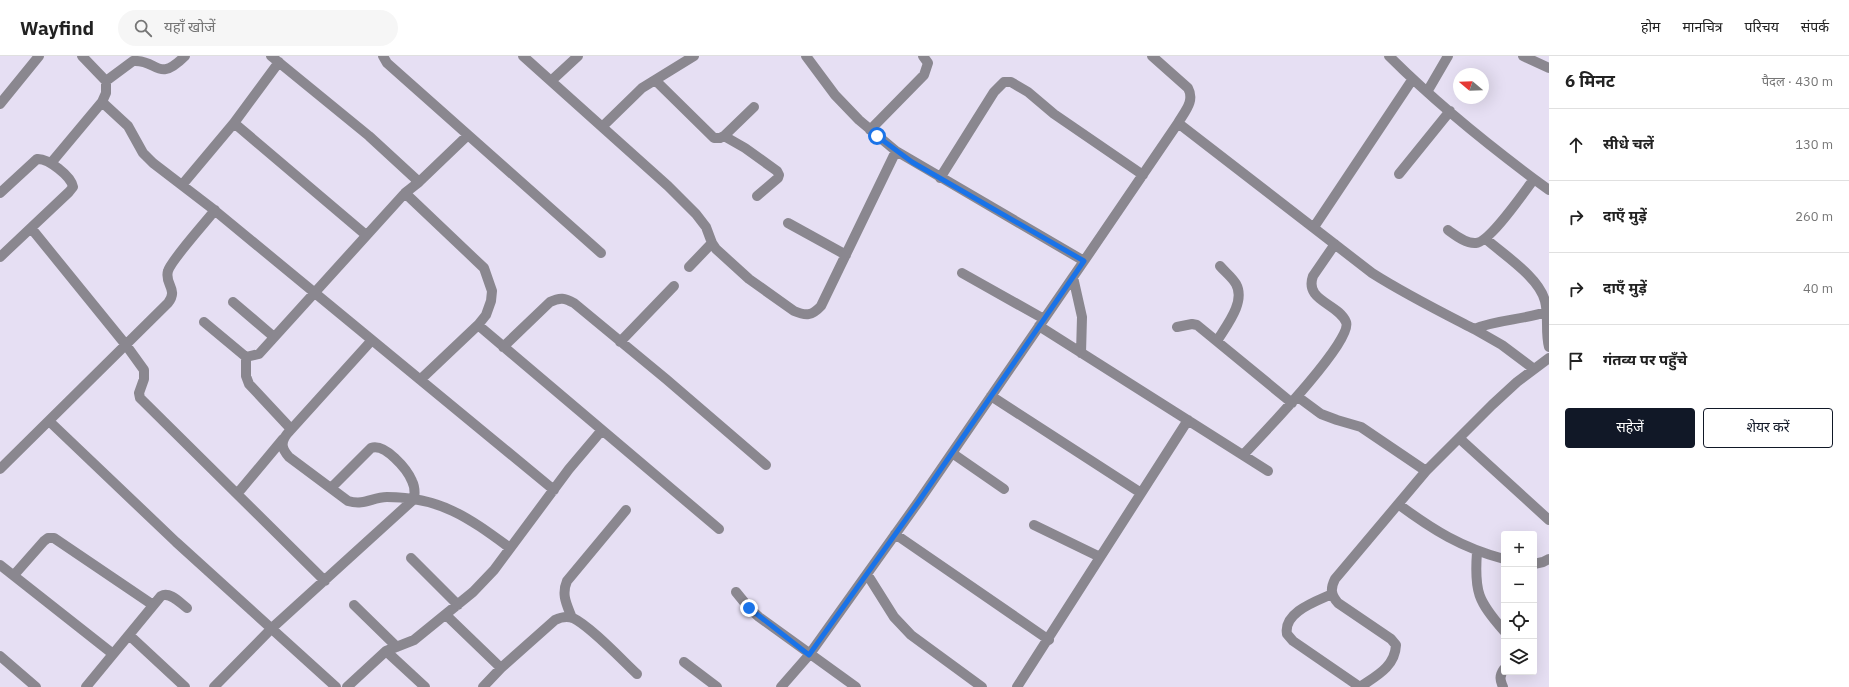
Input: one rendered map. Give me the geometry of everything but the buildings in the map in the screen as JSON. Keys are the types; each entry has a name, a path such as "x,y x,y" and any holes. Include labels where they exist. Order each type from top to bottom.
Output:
{"street":[{"path":"0,104 39,56"},
{"path":"51,163 102,102 108,87 106,81 82,56"},
{"path":"106,81 133,61 142,62 156,68 170,68 185,56"},
{"path":"383,56 387,63 467,136 601,253"},
{"path":"523,56 603,126 668,186 696,214 709,232 712,243 749,279 794,311 809,315 821,306 846,254 899,153"},
{"path":"551,81 578,56"},
{"path":"603,126 642,88 694,56"},
{"path":"806,56 835,95 870,130 899,153 912,162 1084,261"},
{"path":"870,130 924,75 928,63 923,56"},
{"path":"781,687 809,655 867,574 952,453 1178,123 1191,100 1191,94 1188,88 1152,56"},
{"path":"1388,56 1412,80 1549,190"},
{"path":"1427,92 1448,56"},
{"path":"1523,56 1549,66"},
{"path":"182,185 234,123 275,59 369,136 419,182"},
{"path":"655,80 710,136 717,139 724,136 754,107"},
{"path":"1314,227 1412,80"},
{"path":"940,178 994,92 1004,82 1011,82 1028,92 1060,119 1143,175"},
{"path":"102,102 128,126 143,153 215,210 554,490"},
{"path":"1399,174 1450,111"},
{"path":"234,123 366,235"},
{"path":"1178,123 1372,273 1420,302 1502,345 1534,369"},
{"path":"246,357 259,354 313,292 406,193 467,136"},
{"path":"724,136 745,148 777,171 778,178 757,196"},
{"path":"0,193 37,159 41,158 51,163 71,181 73,187 0,257"},
{"path":"1448,230 1464,240 1474,244 1486,239 1534,179"},
{"path":"406,193 484,268 490,282 492,296 486,315 478,325 421,379"},
{"path":"0,469 172,298 173,291 167,277 171,265 215,210"},
{"path":"788,223 846,254"},
{"path":"31,228 126,345 144,370 144,379 138,393 140,398 325,581"},
{"path":"1486,239 1533,280 1542,293 1548,311 1549,347"},
{"path":"689,267 712,243"},
{"path":"1243,455 1295,400 1337,346 1347,329 1347,323 1344,318 1312,290 1311,282 1313,276 1335,244"},
{"path":"1217,341 1239,299 1237,286 1220,266"},
{"path":"962,273 1042,322 1081,353 1268,471"},
{"path":"1073,277 1082,317 1081,353"},
{"path":"620,342 674,286"},
{"path":"503,347 550,302 558,298 566,299 620,342 766,465"},
{"path":"233,302 274,336"},
{"path":"1474,329 1490,323 1538,315 1548,311"},
{"path":"204,322 246,357"},
{"path":"1177,327 1192,324 1197,326 1295,400 1321,414 1361,427 1426,471"},
{"path":"478,325 719,529"},
{"path":"237,494 291,429 372,340"},
{"path":"246,357 246,376 249,384 291,429"},
{"path":"1332,594 1304,608 1292,616 1288,623 1287,634 1293,641 1360,687 1375,683 1393,660 1396,652 1396,645 1391,639 1338,602 1332,594 1331,589 1335,579 1426,471 1492,405 1549,358"},
{"path":"991,396 1141,493"},
{"path":"1017,687 1049,640 1100,557 1188,420"},
{"path":"49,421 176,542 336,687"},
{"path":"347,687 386,651 414,640 446,615 494,570 554,490 602,430"},
{"path":"1459,438 1549,520"},
{"path":"283,439 283,451 289,457 348,501 359,504 376,498 387,497 414,499 440,505 469,518 510,548"},
{"path":"214,687 272,628 414,499 415,493 413,482 405,469 385,451 374,446 331,488"},
{"path":"952,453 1004,489"},
{"path":"1398,504 1442,535 1477,552 1501,558"},
{"path":"572,618 564,596 564,589 626,510"},
{"path":"1034,524 1100,557"},
{"path":"895,534 1049,640"},
{"path":"14,575 44,541 48,538 54,538 153,606"},
{"path":"1477,552 1476,588 1487,611 1501,627"},
{"path":"411,558 458,605"},
{"path":"1537,563 1549,559"},
{"path":"0,565 113,654"},
{"path":"867,574 894,617 911,635 982,687"},
{"path":"736,592 749,608 759,617 809,655 856,687"},
{"path":"86,687 161,596 168,594 187,608"},
{"path":"354,605 397,647"},
{"path":"446,615 501,668"},
{"path":"483,687 501,668 555,620 563,617 572,618 584,625 637,674"},
{"path":"129,635 185,687"},
{"path":"386,651 425,687"},
{"path":"0,656 36,687"},
{"path":"684,662 717,687"},
{"path":"1501,675 1500,680 1504,687"}],"route":[{"path":"749,608 809,655 919,501 1084,261 912,162 877,136"}]}
